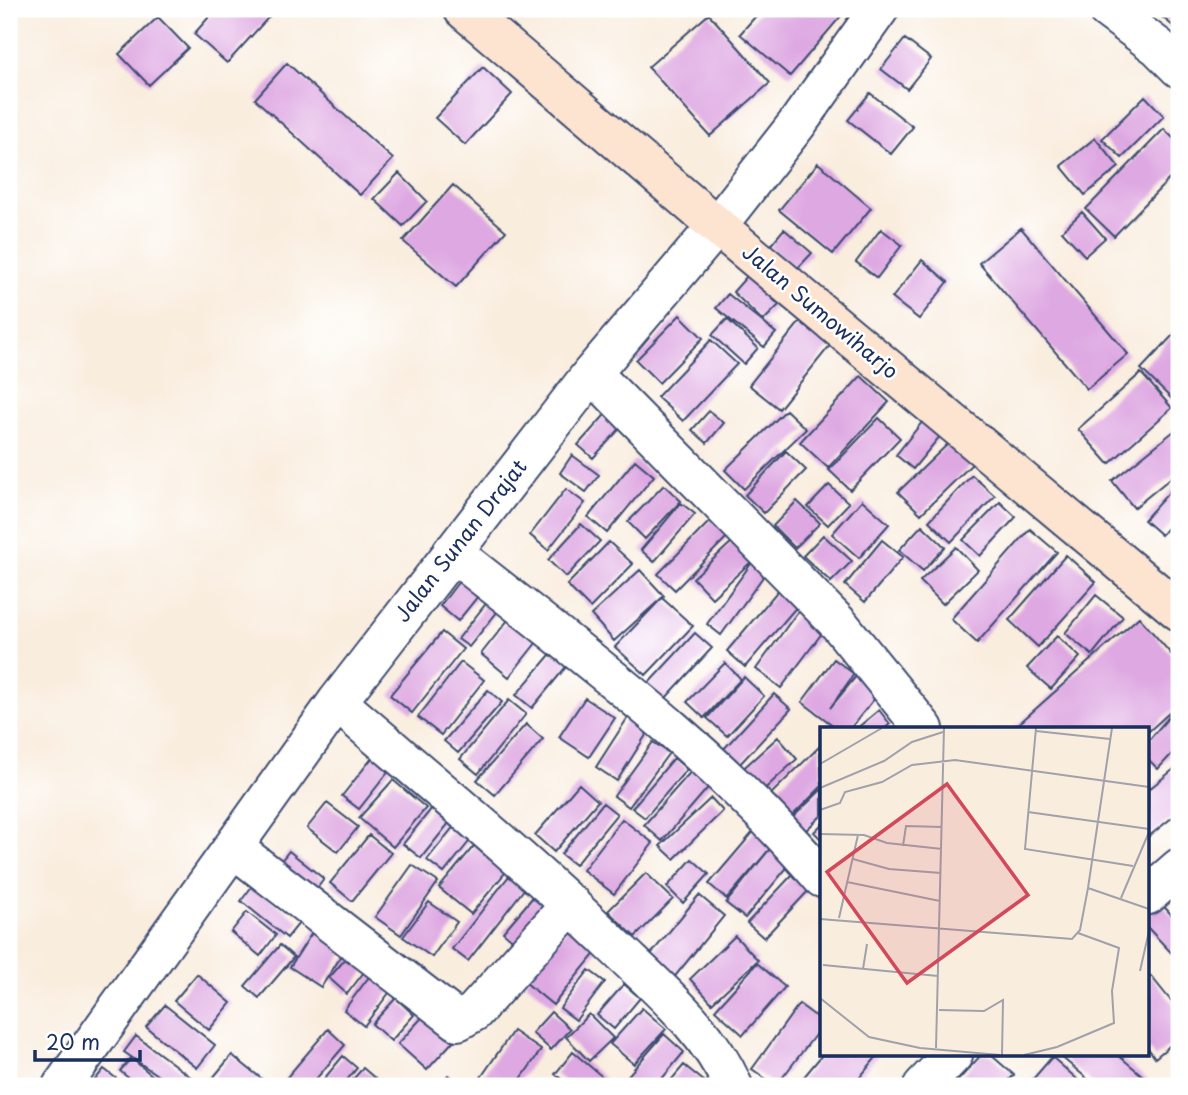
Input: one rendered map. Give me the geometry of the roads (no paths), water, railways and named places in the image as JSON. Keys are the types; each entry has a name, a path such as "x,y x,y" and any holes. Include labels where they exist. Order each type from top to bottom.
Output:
{"street":[{"name":"Jalan Sumowiharjo","path":"463,9 717,226 1179,611"},
{"name":"Jalan Sunan Drajat","path":"62,1086 337,702 593,373 717,226 797,124 878,9"},
{"path":"1107,9 1158,47 1179,68"},
{"path":"593,373 839,624 922,727"},
{"path":"452,552 666,722 771,818 820,876"},
{"path":"337,702 571,904 669,998 707,1042 733,1086"},
{"path":"234,849 455,1021 462,1021 474,1013 571,904"},
{"path":"1150,893 1179,868"},
{"path":"923,1086 952,1056"}]}
